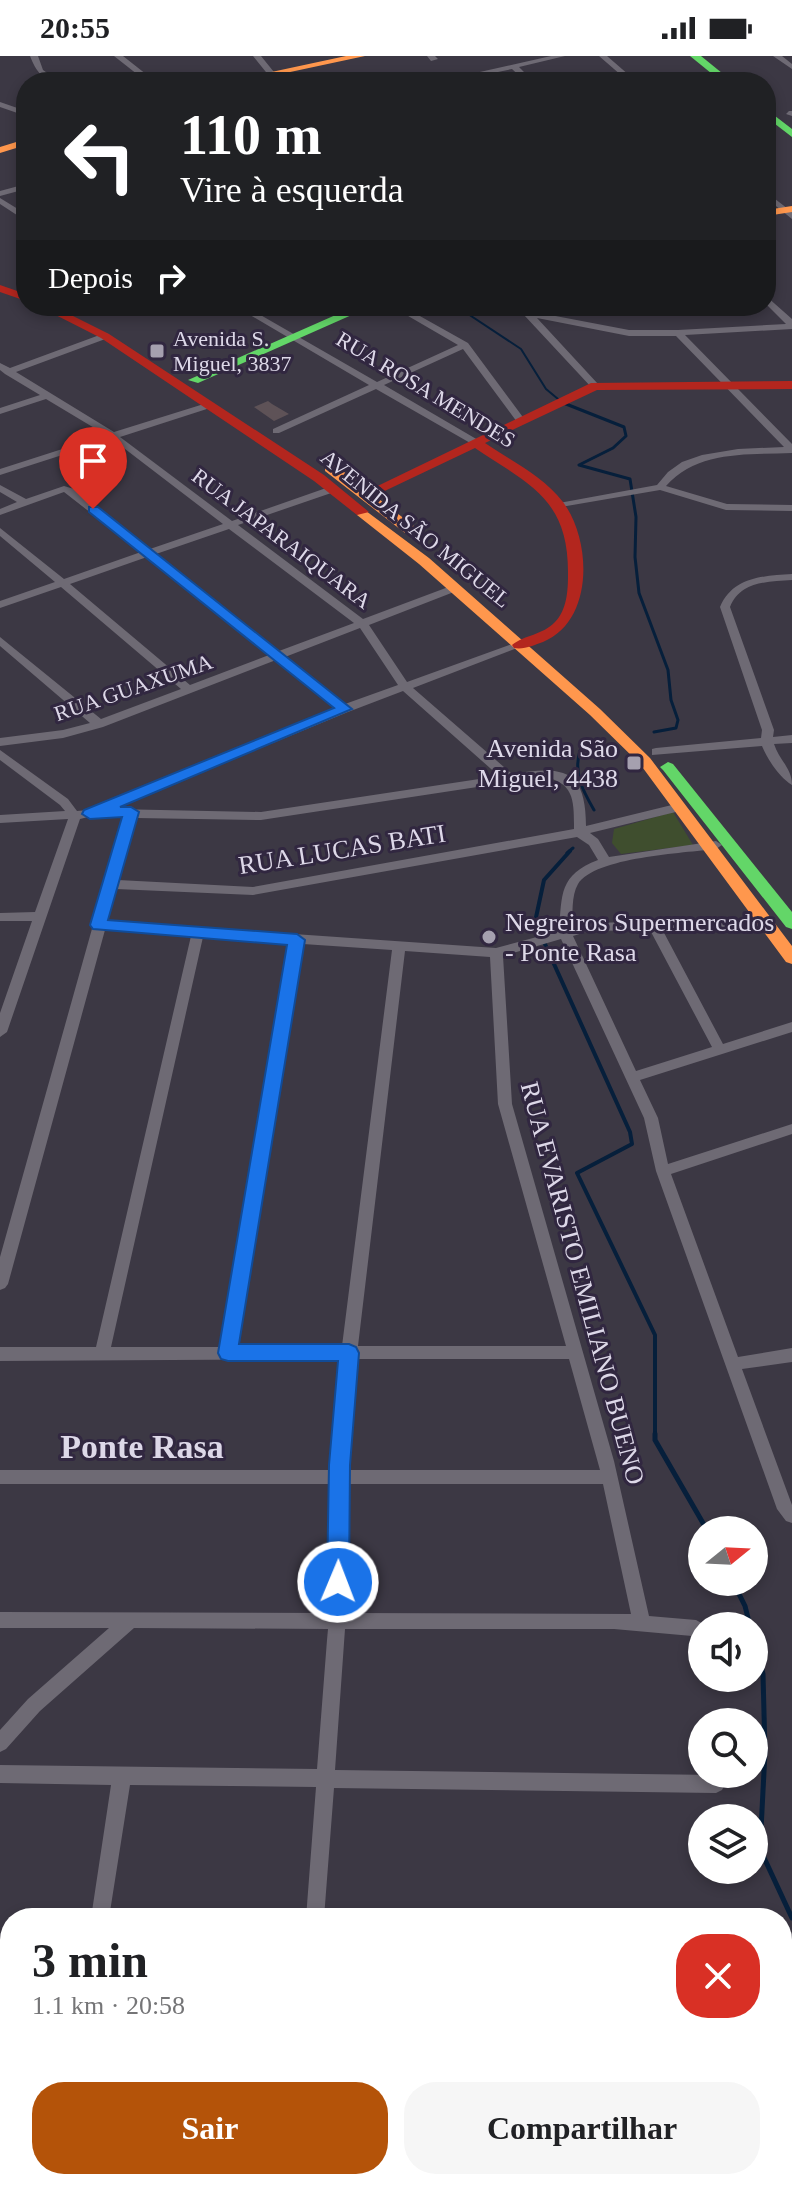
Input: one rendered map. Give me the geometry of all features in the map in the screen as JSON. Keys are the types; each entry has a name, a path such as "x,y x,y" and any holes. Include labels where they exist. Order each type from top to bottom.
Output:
{"main road":[{"path":"298,72 360,56"},
{"path":"695,56 715,72"},
{"path":"780,115 792,134"},
{"name":"AVENIDA SÃO MIGUEL","path":"77,316 326,484 527,643 656,752 792,923"},
{"name":"AVENIDA SÃO MIGUEL","path":"81,316 276,431 367,494 527,643 617,733 680,807 792,958"},
{"path":"194,380 344,316"},
{"path":"326,484 353,497 367,494 595,386 792,385"},
{"name":"RUA ROSA MENDES","path":"475,442 559,506"},
{"path":"527,643 553,631 571,609 573,544 570,527 559,506"}],"street":[{"path":"118,56 139,72"},
{"path":"257,56 270,72"},
{"path":"485,72 561,56"},
{"path":"603,56 621,72"},
{"path":"777,56 792,67"},
{"path":"513,66 519,72"},
{"path":"0,197 16,210"},
{"path":"776,309 792,325"},
{"name":"RUA ROSA MENDES","path":"256,316 475,442"},
{"path":"413,316 465,345 520,420"},
{"path":"530,316 595,386"},
{"path":"552,316 607,330 678,333 792,325"},
{"path":"678,333 792,450"},
{"path":"0,375 105,336"},
{"path":"276,431 465,345"},
{"name":"RUA JAPARAIQUARA","path":"0,366 112,435 364,625 405,687 508,777"},
{"path":"0,411 48,395"},
{"path":"0,472 210,405"},
{"path":"660,487 669,474 698,459 792,450"},
{"path":"0,605 234,525 326,484"},
{"path":"559,506 660,487 726,507 792,508"},
{"path":"0,488 25,503"},
{"path":"0,512 67,489 344,709"},
{"path":"0,531 190,691"},
{"path":"792,577 743,584 727,597 725,607 768,730 765,741 769,752 792,781"},
{"name":"RUA GUAXUMA","path":"0,742 63,734 99,724 455,588"},
{"path":"0,640 99,724"},
{"path":"90,814 344,709 527,643"},
{"path":"656,752 792,739"},
{"path":"0,754 64,802 75,816"},
{"path":"0,819 131,812 261,816 543,773 565,778 577,792 580,833 611,859"},
{"name":"RUA LUCAS BATI","path":"109,884 253,891 580,833 680,807"},
{"path":"0,1284 131,812"},
{"path":"0,1032 3,1016 75,816"},
{"path":"596,828 611,859"},
{"path":"728,841 707,847 611,859 585,870 574,880 568,893 562,934 634,1077 655,1130 663,1171 788,1512"},
{"path":"0,917 40,916"},
{"path":"99,925 496,953 589,927 765,922"},
{"path":"654,926 720,1050"},
{"path":"102,1354 198,932"},
{"path":"228,1353 297,940"},
{"path":"316,1908 337,1623 339,1477 349,1353 399,947"},
{"name":"RUA EVARISTO EMILIANO BUENO","path":"496,953 502,1092 609,1477 642,1624"},
{"path":"634,1077 792,1027"},
{"path":"663,1171 792,1129"},
{"path":"0,1354 574,1352"},
{"path":"732,1364 792,1355"},
{"path":"0,1477 609,1477"},
{"path":"0,1620 337,1623 614,1621 688,1627"},
{"path":"0,1743 34,1705 130,1621"},
{"path":"0,1774 688,1784"},
{"path":"102,1908 122,1775"}],"green space":[{"path":"673,812 693,845 621,854 612,843 614,829"}],"building":[{"path":"268,401 289,414 274,421 254,407"}],"waterway":[{"path":"471,316 521,349 546,389 562,402"},
{"path":"562,402 624,427 626,436 613,448 579,465 630,479 636,517 635,557 639,593 668,670 671,700 678,720 676,728 654,732"},
{"path":"594,810 580,782 578,759 580,751 604,742"},
{"path":"567,853 573,848"},
{"path":"570,851 544,880 535,922 630,1132 632,1144 577,1173 655,1335 655,1440 699,1516"},
{"path":"740,1596 746,1612"},
{"path":"763,1692 765,1752 760,1849 787,1908"}],"traffic: fast":[{"path":"695,56 715,72"},
{"path":"776,120 792,134"},
{"path":"194,380 343,316"},
{"path":"668,767 792,923"}],"traffic: slow":[{"path":"280,72 360,56"},
{"path":"0,150 16,145"},
{"path":"776,211 792,209"},
{"path":"330,468 410,530"},
{"path":"362,512 424,561 595,712 645,761 792,958"}],"traffic: jam":[{"path":"0,288 16,294"},
{"path":"64,316 105,336 319,478 362,512"},
{"path":"367,494 595,386 792,385"},
{"path":"475,442 550,496 564,515 573,545 574,593 566,618 551,632 519,645"}],"place":[{"name":"Avenida S. Miguel, 3837","path":"157,351"},
{"name":"Avenida São Miguel, 4438","path":"634,763"},
{"name":"Negreiros Supermercados - Ponte Rasa","path":"489,937"}],"district":[{"name":"Ponte Rasa","path":"142,1446"}],"route":[{"path":"93,509 344,709 90,814 131,812 99,925 297,940 228,1353 349,1353 340,1465 338,1582"}]}
